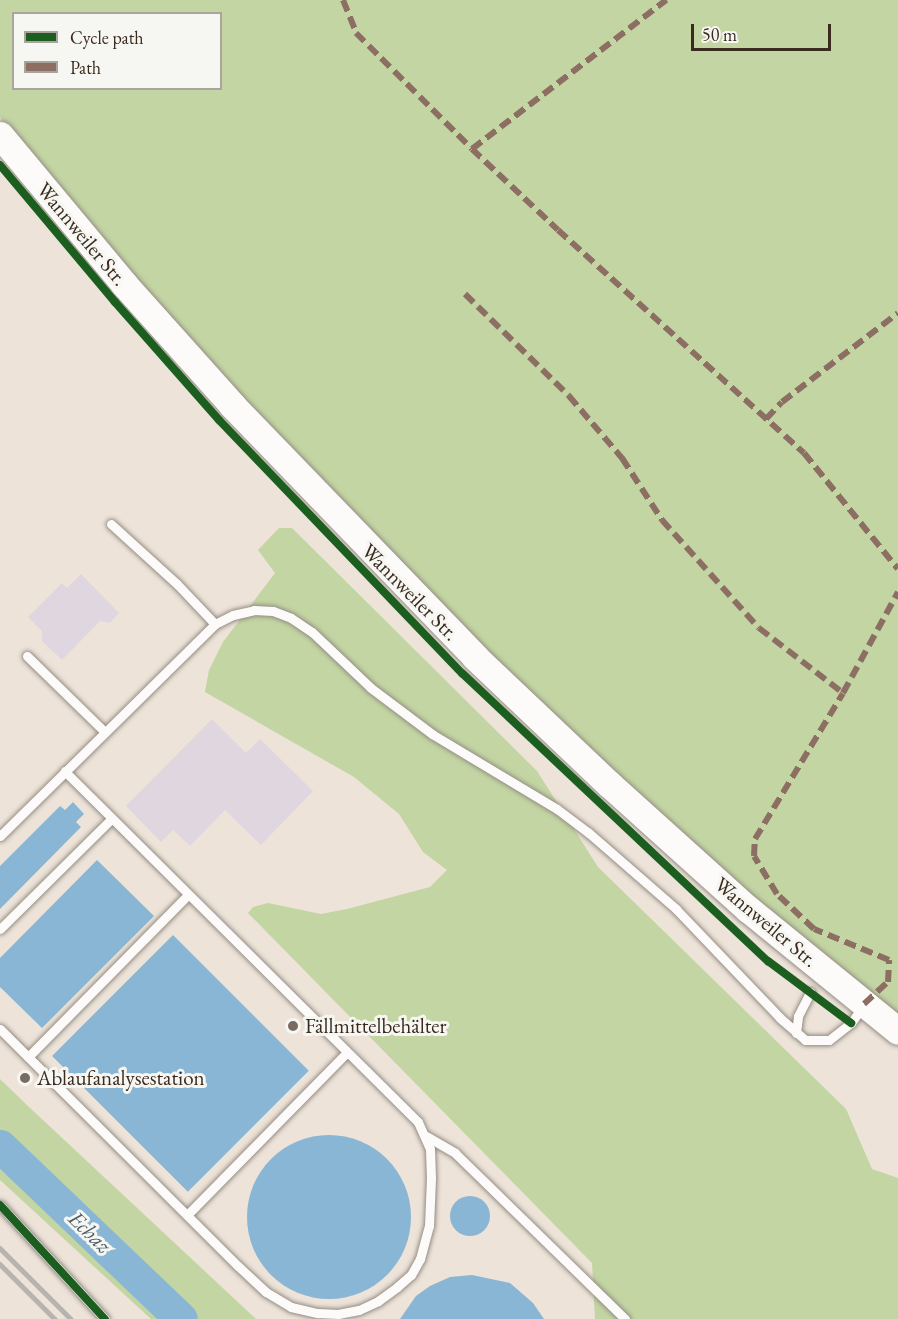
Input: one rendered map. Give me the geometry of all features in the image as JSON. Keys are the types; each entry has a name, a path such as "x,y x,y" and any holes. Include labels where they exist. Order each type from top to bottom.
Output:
{"main road":[{"name":"Wannweiler Str.","path":"0,135 124,284 224,396 434,616 609,784 748,909 898,1031"}],"lane":[{"path":"111,524 177,584 216,624"},
{"path":"0,836 216,624 233,615 254,610 273,611 291,618 333,650 371,688 424,728 473,761 557,809 612,852 676,909 805,1040 829,1040 851,1023 864,1004"},
{"path":"27,656 105,732"},
{"path":"0,1029 266,1292 291,1307 318,1313 359,1310 378,1301 411,1275 420,1259 429,1226 430,1149 418,1122 346,1053 65,771"},
{"path":"0,929 111,819"},
{"path":"28,1057 188,895"},
{"path":"796,1033 798,1016 810,992"},
{"path":"188,1214 346,1053"},
{"path":"426,1136 455,1153 625,1319"},
{"path":"0,1205 105,1319"}],"green space":[{"path":"0,0 898,0 898,1034 746,911 222,384 21,151 0,117"},
{"path":"279,528 292,528 537,771 598,867 846,1109 872,1169 898,1178 898,1319 595,1319 592,1263 248,913 253,907 268,903 321,914 347,909 430,887 447,870 423,852 399,814 354,777 205,692 209,670 223,642 275,573 258,550"},
{"path":"0,1079 256,1319 151,1319 0,1180"}],"water":[{"path":"73,802 84,814 76,822 81,827 0,909 0,866 60,806 65,810"},
{"path":"97,860 154,916 42,1028 0,987 0,958"},
{"path":"173,935 309,1071 188,1192 52,1056"},
{"path":"329,1135 360,1141 387,1159 405,1186 411,1217 405,1248 387,1275 360,1293 329,1299 298,1293 271,1275 253,1248 247,1217 253,1186 271,1159 298,1141"},
{"path":"470,1196 484,1202 490,1216 484,1230 470,1236 456,1230 450,1216 456,1202"},
{"path":"472,1275 510,1283 533,1303 544,1319 400,1319 416,1296 430,1286 450,1277"}],"building":[{"path":"81,574 119,613 110,623 100,621 62,660 42,641 42,631 28,617 62,583 67,588"},
{"path":"212,719 246,753 260,739 313,791 261,845 225,810 190,846 173,830 161,842 126,806"}],"waterway":[{"name":"Echaz","path":"0,1146 181,1319"}],"railway":[{"path":"0,1248 71,1319"},
{"path":"0,1264 55,1319"}],"marked path":[{"path":"343,0 356,33 472,149 558,230 804,453 898,569"},
{"path":"472,149 666,0"},
{"path":"465,294 569,396 622,458 662,520 759,628 843,693"},
{"path":"766,419 782,402 898,313"},
{"path":"864,1004 888,982 889,960 814,929 777,894 754,856 755,839 843,693 898,592"}],"cycle path":[{"path":"0,165 115,302 219,420 463,674 768,961 851,1023"},
{"path":"0,1205 105,1319"}],"place":[{"name":"Fällmittelbehälter","path":"293,1026"},
{"name":"Ablaufanalysestation","path":"25,1078"}]}
